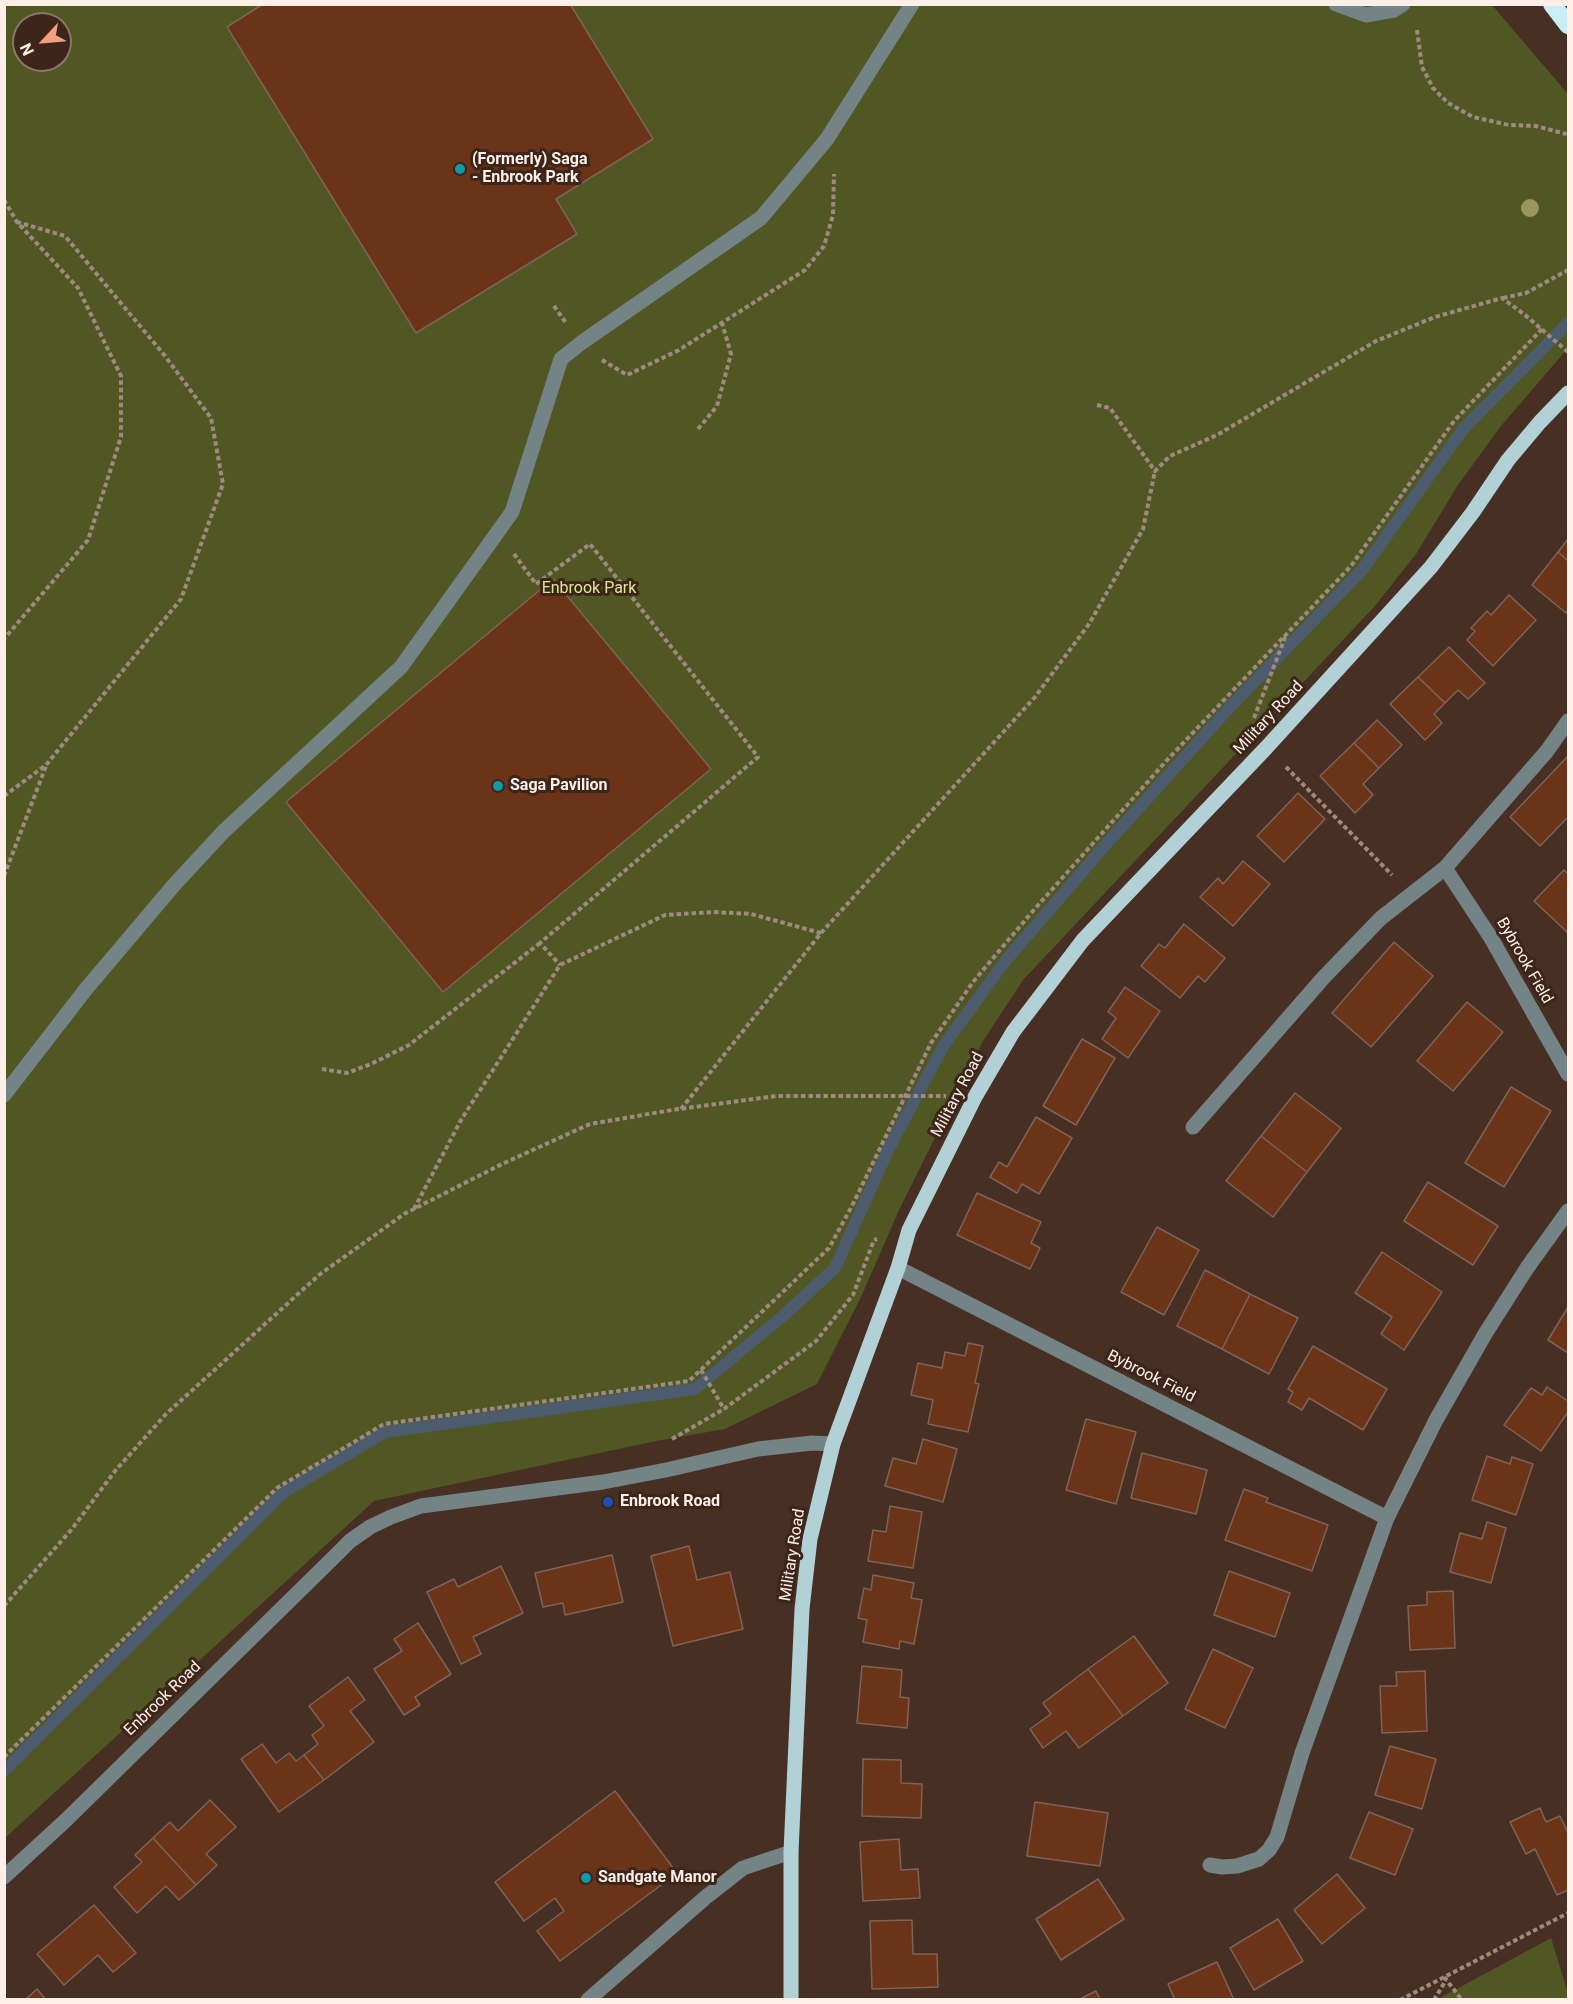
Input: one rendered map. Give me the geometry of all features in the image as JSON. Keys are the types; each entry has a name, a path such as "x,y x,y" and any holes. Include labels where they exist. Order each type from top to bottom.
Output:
{"highway":[{"path":"1552,4 1569,25"}],"main road":[{"name":"Military Road","path":"791,2000 791,1852 802,1609 810,1539 833,1444 898,1268 909,1230 975,1097 1008,1042 1083,940 1266,748 1431,567 1473,512 1508,460 1539,422 1569,393"}],"street":[{"path":"4,1095 86,989 174,885 224,831 400,667 513,512 561,359 761,218 826,139 912,4"},
{"path":"1336,4 1366,15 1394,10 1403,4"},
{"path":"1194,1127 1324,977 1381,918 1445,868 1547,751 1569,721"},
{"name":"Bybrook Field","path":"1445,868 1491,938 1569,1074"},
{"path":"1210,1865 1237,1866 1259,1859 1269,1850 1277,1837 1302,1753 1387,1518 1436,1420 1485,1334 1527,1268 1569,1211"},
{"name":"Bybrook Field","path":"898,1268 1387,1518"},
{"name":"Enbrook Road","path":"4,1877 73,1813 350,1541 370,1527 421,1506 603,1482 758,1449 812,1443 833,1444"},
{"path":"588,2000 706,1897 743,1868 791,1852"}],"path":[{"path":"1417,30 1422,68 1433,88 1448,103 1473,117 1509,125 1536,126 1566,134 1569,137"},
{"path":"554,306 581,344 608,365 627,375 679,350 723,323 745,306 805,270 824,246 833,215 834,182 834,171 826,139"},
{"path":"4,201 17,222 78,288 121,376 121,437 88,540 4,639"},
{"path":"4,796 46,765 182,599 223,484 211,418 165,356 66,236 17,222"},
{"path":"681,1109 821,933 1035,697 1089,624 1143,528 1155,471 1170,456 1217,435 1376,341 1435,317 1526,293 1569,270"},
{"path":"1502,298 1567,350"},
{"path":"698,429 717,406 731,354 723,323"},
{"path":"4,1757 277,1488 384,1424 689,1381 701,1370 829,1248 853,1204 931,1043 973,982 1161,767 1351,567 1454,421 1542,329"},
{"path":"1097,405 1110,408 1155,471"},
{"path":"322,1068 347,1072 371,1064 409,1045 540,943 758,757 590,544 536,584 498,532"},
{"path":"1252,722 1287,633"},
{"path":"1279,759 1412,894"},
{"path":"4,876 46,765"},
{"path":"414,1209 461,1119 560,965 665,915 714,912 751,914 821,933"},
{"path":"540,943 560,965"},
{"path":"4,1606 72,1528 115,1471 166,1414 319,1275 414,1209 502,1164 590,1124 776,1096 929,1095"},
{"path":"662,1445 724,1408 816,1341 853,1295 874,1240 909,1230"},
{"path":"701,1370 724,1408"},
{"path":"1400,2000 1569,1912"},
{"path":"1434,2000 1445,1978"},
{"path":"1445,1978 1462,2000"}],"green space":[{"name":"Enbrook Park","path":"4,5 1492,5 1568,94 1568,348 1501,426 1458,485 1416,554 1374,607 1023,980 983,1041 900,1208 861,1297 817,1384 725,1429 656,1441 374,1501 5,1838"},
{"path":"1551,1938 1568,1999 1438,1999"}],"building":[{"name":"(Formerly) Saga - Enbrook Park","path":"263,4 570,4 653,139 556,199 577,234 416,333 227,27"},
{"path":"1568,539 1568,561 1558,552"},
{"path":"1558,552 1568,561 1568,610 1566,613 1532,585"},
{"name":"Saga Pavilion","path":"553,579 711,769 443,992 286,802"},
{"path":"1509,595 1536,620 1493,666 1467,640 1475,631 1471,628 1487,611 1491,615"},
{"path":"1449,647 1485,683 1468,699 1458,690 1445,703 1418,677"},
{"path":"1418,677 1445,703 1434,714 1442,723 1425,740 1390,704"},
{"path":"1377,720 1402,745 1379,768 1354,743"},
{"path":"1354,743 1379,768 1363,784 1373,795 1355,813 1320,776"},
{"path":"1568,756 1568,817 1540,846 1510,817"},
{"path":"1298,793 1325,819 1284,862 1257,836"},
{"path":"1243,861 1270,884 1233,926 1200,897 1218,878 1223,884"},
{"path":"1564,870 1568,874 1568,933 1534,901"},
{"path":"1184,924 1225,958 1205,982 1198,976 1180,998 1141,966 1159,944 1165,948"},
{"path":"1394,942 1433,976 1371,1047 1332,1013"},
{"path":"1125,987 1160,1011 1128,1058 1102,1039 1116,1018 1108,1012"},
{"path":"1467,1002 1503,1032 1453,1091 1417,1061"},
{"path":"1082,1039 1115,1058 1076,1125 1043,1106"},
{"path":"1511,1087 1551,1111 1504,1187 1465,1163"},
{"path":"1295,1093 1341,1128 1307,1172 1261,1136"},
{"path":"1036,1117 1072,1138 1039,1194 1022,1184 1017,1193 990,1177 999,1162 1007,1167"},
{"path":"1261,1136 1307,1172 1273,1217 1226,1181"},
{"path":"1428,1182 1498,1226 1473,1265 1404,1221"},
{"path":"977,1193 1041,1222 1031,1243 1040,1248 1030,1269 957,1235"},
{"path":"1157,1227 1199,1250 1164,1315 1121,1292"},
{"path":"1382,1252 1442,1292 1404,1350 1381,1334 1392,1317 1355,1293"},
{"path":"1205,1270 1250,1294 1222,1349 1177,1326"},
{"path":"1250,1294 1298,1318 1269,1374 1222,1349"},
{"path":"1568,1307 1568,1353 1548,1340"},
{"path":"968,1343 983,1346 975,1383 979,1384 968,1432 928,1424 933,1400 911,1395 918,1363 942,1368 945,1352 965,1356"},
{"path":"1313,1346 1387,1389 1363,1430 1309,1398 1302,1410 1288,1402 1293,1392 1288,1389"},
{"path":"1547,1387 1568,1401 1568,1412 1541,1451 1504,1425 1531,1388 1542,1395"},
{"path":"1086,1419 1136,1432 1116,1504 1066,1490"},
{"path":"923,1439 957,1449 943,1502 885,1486 893,1458 916,1464"},
{"path":"1142,1453 1207,1470 1196,1514 1131,1498"},
{"path":"1487,1456 1510,1464 1512,1457 1533,1464 1516,1515 1472,1500"},
{"path":"1244,1489 1268,1498 1266,1502 1328,1525 1312,1571 1225,1540"},
{"path":"890,1506 922,1512 913,1568 868,1561 873,1530 886,1532"},
{"path":"1487,1522 1506,1528 1491,1583 1450,1572 1460,1533 1482,1539"},
{"path":"689,1546 697,1580 730,1572 743,1629 673,1646 651,1556"},
{"path":"612,1555 623,1602 565,1615 563,1603 543,1607 535,1573"},
{"path":"501,1566 523,1613 473,1637 481,1654 461,1664 427,1592 454,1579 458,1587"},
{"path":"1229,1571 1290,1593 1275,1637 1214,1615"},
{"path":"873,1575 914,1583 911,1598 922,1600 914,1644 900,1641 899,1649 863,1642 867,1620 858,1618 864,1588 871,1590"},
{"path":"1453,1591 1455,1648 1410,1650 1408,1606 1427,1605 1427,1592"},
{"path":"418,1623 451,1674 415,1697 420,1705 404,1715 374,1669 402,1651 394,1639"},
{"path":"1134,1636 1168,1683 1123,1716 1088,1669"},
{"path":"1213,1649 1253,1668 1225,1728 1185,1709"},
{"path":"862,1666 902,1670 900,1697 909,1698 907,1728 857,1723"},
{"path":"1088,1669 1123,1716 1079,1748 1066,1731 1043,1748 1030,1729 1051,1714 1043,1703"},
{"path":"1425,1671 1427,1731 1382,1733 1380,1686 1397,1686 1396,1672"},
{"path":"348,1677 365,1700 350,1711 374,1742 324,1780 304,1755 318,1744 312,1735 324,1726 309,1706"},
{"path":"262,1744 276,1763 289,1753 296,1761 304,1755 324,1780 279,1812 241,1759"},
{"path":"1390,1746 1436,1759 1422,1809 1375,1795"},
{"path":"863,1759 901,1760 901,1783 922,1784 921,1818 862,1816"},
{"name":"Sandgate Manor","path":"615,1791 677,1873 560,1961 537,1931 564,1911 555,1898 524,1921 495,1882"},
{"path":"210,1800 236,1827 206,1854 217,1865 196,1885 153,1838 170,1822 178,1831"},
{"path":"1035,1802 1108,1813 1100,1866 1027,1856"},
{"path":"1540,1808 1546,1822 1560,1816 1568,1833 1568,1890 1557,1895 1535,1849 1526,1854 1510,1822"},
{"path":"1369,1812 1413,1829 1395,1875 1350,1858"},
{"path":"153,1838 196,1885 179,1900 166,1886 137,1913 114,1887 142,1862 135,1855"},
{"path":"899,1839 901,1870 918,1869 920,1898 863,1901 860,1842"},
{"path":"1337,1874 1365,1908 1322,1944 1294,1910"},
{"path":"1098,1879 1124,1919 1061,1960 1036,1919"},
{"path":"94,1905 136,1953 113,1972 98,1955 64,1985 37,1954"},
{"path":"1278,1919 1303,1961 1254,1990 1230,1948"},
{"path":"912,1920 913,1954 937,1954 938,1987 872,1989 870,1921"},
{"path":"1217,1962 1234,2000 1175,2000 1168,1984"},
{"path":"37,1989 46,2000 25,2000"},
{"path":"1096,1991 1100,2000 1078,2000"}],"waterway":[{"path":"4,1771 284,1492 385,1432 695,1389 783,1316 835,1268 889,1148 944,1045 1006,960 1108,842 1229,708 1362,570 1464,428 1568,323"}],"place":[{"name":"(Formerly) Saga - Enbrook Park","path":"460,169"},
{"name":"Saga Pavilion","path":"498,786"},
{"name":"Enbrook Road","path":"608,1502"},
{"name":"Sandgate Manor","path":"586,1878"}]}
